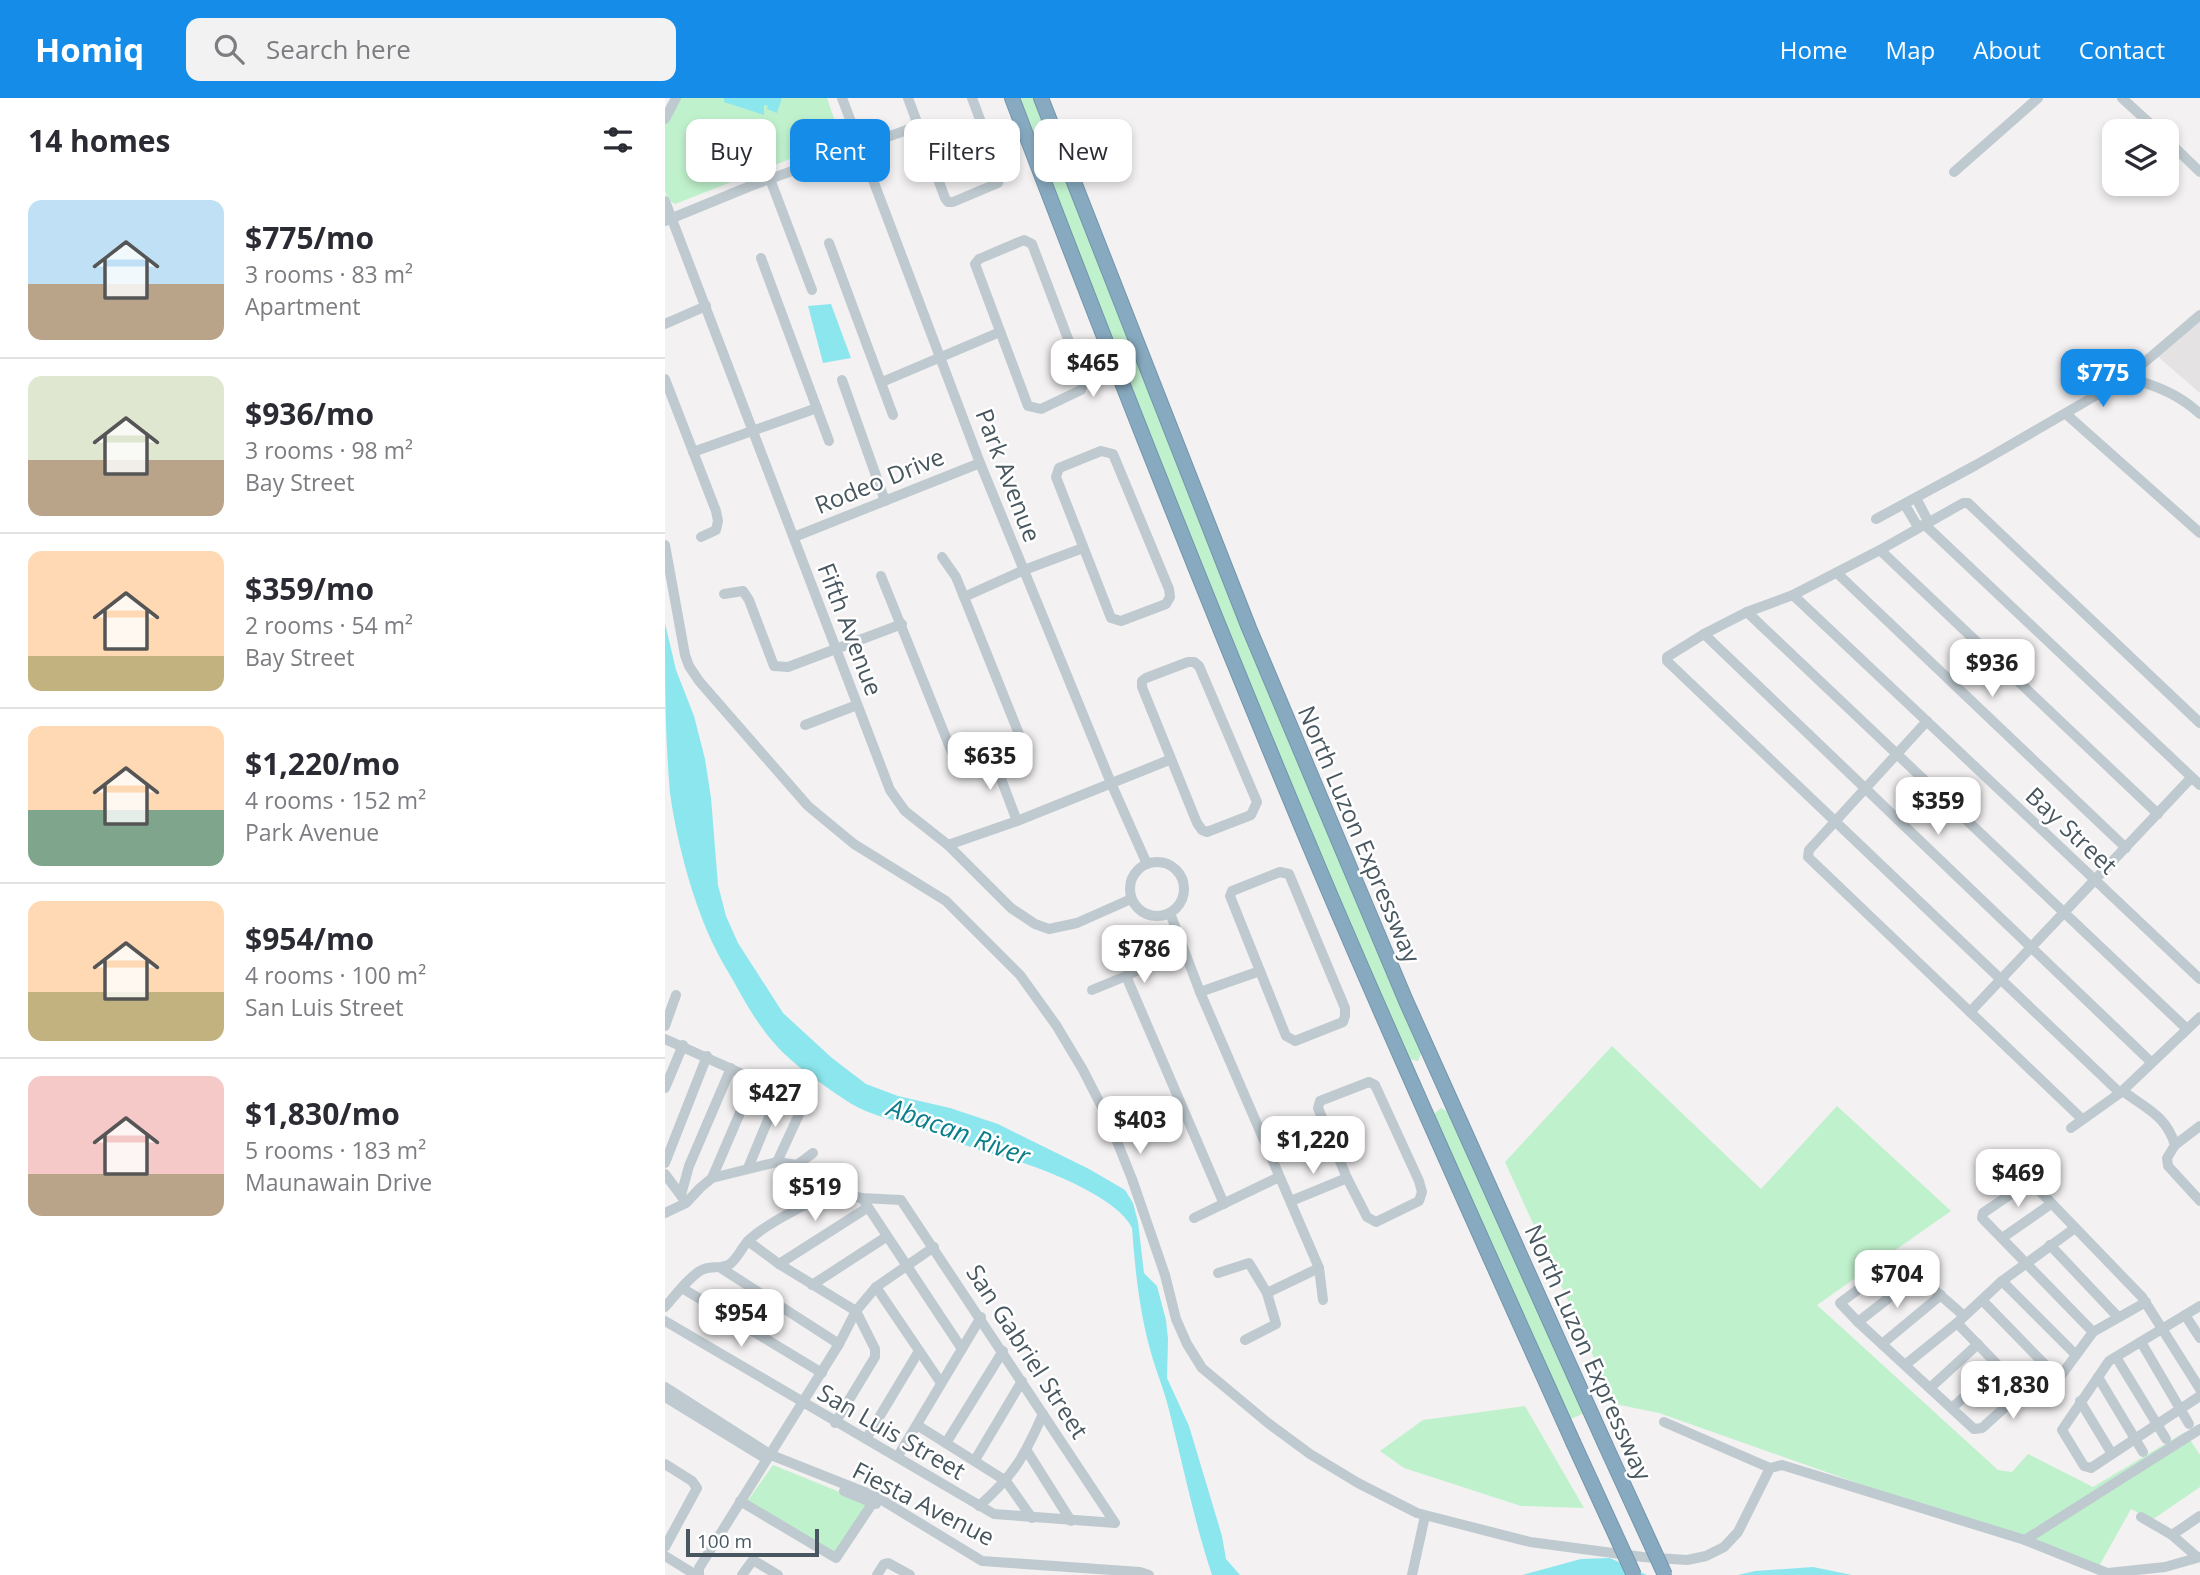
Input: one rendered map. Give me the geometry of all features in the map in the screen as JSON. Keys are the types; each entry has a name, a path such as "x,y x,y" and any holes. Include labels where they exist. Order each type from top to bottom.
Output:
{"highway":[{"name":"North Luzon Expressway","path":"1011,98 1255,713 1412,1082 1634,1575"},
{"name":"North Luzon Expressway","path":"1041,98 1249,628 1406,1001 1665,1575"}],"street":[{"path":"665,119 676,98"},
{"name":"Park Avenue","path":"842,98 850,119"},
{"path":"908,98 916,119"},
{"path":"972,98 980,119"},
{"path":"1954,172 2038,98"},
{"path":"2122,98 2145,119"},
{"path":"2179,152 2200,172"},
{"path":"668,220 763,182"},
{"path":"771,182 812,290"},
{"name":"Park Avenue","path":"873,182 981,463 1111,783 1147,864"},
{"path":"940,182 948,202 998,182"},
{"name":"Fifth Avenue","path":"665,201 668,220 706,306 890,790 905,811 947,845 1011,908 1035,924 1049,929 1077,923 1131,899"},
{"path":"1024,240 1029,241 1084,382 1081,390 1041,409 1028,406 1000,332 975,264 979,259 1024,240"},
{"path":"829,243 893,415"},
{"path":"761,258 829,441"},
{"path":"665,324 706,306"},
{"path":"1876,519 2126,378 2200,315"},
{"path":"882,382 1000,332"},
{"path":"2126,378 2147,382 2168,391 2200,414"},
{"path":"665,379 716,511 716,530 701,537"},
{"path":"842,380 885,501"},
{"path":"693,452 817,408"},
{"path":"2066,414 2200,533"},
{"path":"1108,451 1113,454 1169,589 1170,597 1166,604 1115,621 1111,618 1083,548 1056,472 1059,468 1091,455 1108,451"},
{"name":"Rodeo Drive","path":"794,537 981,463"},
{"path":"1916,498 1923,524"},
{"path":"2175,1145 2170,1130 2162,1120 2122,1092 2000,980 1667,662 1669,654 1704,634 1837,573 1963,503 1973,507 2200,723"},
{"path":"1905,505 2200,785"},
{"path":"665,545 685,655 699,681 808,806 854,844 946,901 1020,975 1056,1025 1108,1119 1141,1203 1165,1275 1176,1319 1187,1344 1202,1368 1233,1396 1310,1454 1369,1490 1425,1516 1530,1542 1604,1553 1686,1560 1706,1556 1724,1547 1738,1532 1770,1468"},
{"path":"964,597 1024,570 1083,548"},
{"path":"1880,550 2158,814"},
{"path":"942,557 956,577 1023,744"},
{"path":"1837,573 2126,848"},
{"path":"881,576 955,760"},
{"path":"724,594 743,591 749,600 774,666 788,667 902,624"},
{"name":"Bay Street","path":"1793,595 2200,979"},
{"path":"1747,612 2187,1029"},
{"path":"1704,634 2151,1062"},
{"path":"1194,662 1199,666 1257,802 1255,809 1251,815 1207,832 1202,830 1169,760 1142,681 1194,662"},
{"path":"805,725 857,705"},
{"path":"1927,721 1809,849 1808,857 2083,1119"},
{"path":"983,751 998,771 1017,821"},
{"path":"947,845 1017,821 1169,760"},
{"path":"1971,1012 2191,778"},
{"path":"1157,862 1168,865 1181,877 1184,894 1179,905 1170,914 1150,916 1139,910 1131,899 1129,887 1133,876 1147,864 1157,862"},
{"path":"1280,872 1289,874 1345,1008 1343,1022 1295,1041 1290,1040 1260,971 1230,896 1232,891 1280,872"},
{"path":"1170,914 1200,992 1319,1268 1323,1300"},
{"path":"1092,990 1182,949"},
{"path":"1200,992 1260,971"},
{"path":"1126,976 1224,1204"},
{"path":"665,1026 676,995"},
{"path":"2071,1128 2122,1092 2200,1017"},
{"path":"665,1039 755,1078 780,1093 748,1168"},
{"path":"665,1088 683,1045"},
{"path":"665,1163 707,1056"},
{"path":"683,1199 689,1166 731,1068"},
{"path":"712,1178 755,1078"},
{"path":"1369,1082 1375,1085 1422,1192 1419,1201 1376,1222 1371,1221 1347,1178 1318,1104 1369,1082"},
{"path":"777,1162 801,1110"},
{"path":"2200,1126 2175,1145 2167,1158 2168,1166 2200,1201"},
{"path":"665,1213 712,1178 777,1162 797,1165 813,1153"},
{"path":"665,1174 683,1199"},
{"path":"1195,1218 1279,1177"},
{"path":"1291,1201 1347,1178"},
{"path":"2093,1332 1982,1218 1983,1213 2028,1183 2034,1185 2145,1302 2200,1390"},
{"path":"665,1307 698,1272 706,1268 721,1268 737,1258 748,1241 829,1192 865,1203 961,1349"},
{"name":"San Gabriel Street","path":"865,1203 897,1199 904,1202 1115,1523"},
{"path":"779,1264 865,1203"},
{"path":"2002,1238 2051,1204"},
{"path":"1905,1365 2002,1281 2075,1228"},
{"path":"812,1285 886,1237"},
{"path":"748,1241 779,1264 856,1311 876,1353 835,1423"},
{"path":"2050,1245 2117,1317"},
{"path":"665,1556 695,1573 839,1344 856,1311 876,1287 935,1247"},
{"path":"2023,1391 1978,1430 1857,1322 1841,1305 1842,1301 1899,1259 1941,1295 1977,1344 2036,1401 2043,1400 2093,1332 2145,1302"},
{"path":"1218,1273 1249,1263 1267,1293 1276,1324 1245,1340"},
{"path":"721,1268 839,1344"},
{"path":"1267,1293 1319,1268"},
{"path":"1857,1322 1918,1275"},
{"path":"2002,1281 2076,1355"},
{"path":"876,1287 941,1383"},
{"path":"682,1288 821,1373"},
{"path":"1882,1344 1941,1295"},
{"path":"1982,1300 2059,1379"},
{"path":"2200,1306 2109,1361 2062,1430 2087,1468 2091,1468 2200,1396"},
{"path":"2185,1315 2200,1338"},
{"path":"898,1456 981,1317"},
{"name":"San Luis Street","path":"665,1321 994,1514 1115,1523"},
{"path":"2141,1342 2189,1424"},
{"path":"1930,1388 1977,1344"},
{"path":"866,1439 919,1351"},
{"path":"946,1443 1003,1351"},
{"path":"2116,1357 2166,1439"},
{"path":"1952,1408 1998,1366"},
{"path":"2098,1377 2143,1452"},
{"path":"975,1460 1022,1381"},
{"name":"Fiesta Avenue","path":"665,1387 769,1457"},
{"name":"Fiesta Avenue","path":"665,1396 769,1457 875,1499 981,1564 1147,1574"},
{"path":"2080,1401 2112,1454"},
{"path":"979,1506 1006,1481 1027,1451 1044,1414"},
{"path":"1664,1422 1770,1468 1782,1465 2025,1540 2110,1574 2165,1567 2198,1557"},
{"path":"917,1425 1006,1481 1032,1518"},
{"path":"2025,1540 2200,1429"},
{"path":"1027,1451 1071,1521"},
{"path":"665,1464 692,1481 697,1488 665,1547"},
{"path":"740,1501 836,1558 875,1499"},
{"path":"1412,1575 1425,1516"},
{"path":"2141,1517 2172,1535 2198,1557"},
{"path":"2172,1535 2199,1518"},
{"path":"742,1575 753,1560 778,1575"},
{"path":"877,1575 884,1564 888,1563 910,1575"},
{"name":"Fiesta Avenue","path":"1065,1570 1107,1575"}],"shaded area":[{"path":"2200,318 2200,393 2156,355"}],"green space":[{"path":"680,98 827,98 834,119 790,119 790,159 776,164 776,119 686,119 686,182 731,182 675,204 668,200 665,190 665,125"},
{"path":"1017,98 1036,98 1044,119 1034,119 1034,142"},
{"path":"1050,182 1068,182 1224,576 1422,1051 1418,1061 1409,1059 1309,830 1170,493"},
{"path":"1612,1046 1761,1189 1837,1106 1951,1211 1817,1305 1998,1470 2012,1472 2028,1454 2093,1487 2185,1432 2200,1455 2200,1487 2152,1520 2131,1509 2098,1568 1659,1413 1615,1404 1505,1162"},
{"path":"1441,1108 1448,1112 1584,1413 1569,1420 1433,1119 1434,1114"},
{"path":"1525,1406 1584,1508 1521,1506 1404,1468 1380,1451 1423,1420"},
{"path":"773,1465 867,1503 837,1556 746,1503"}],"water":[{"path":"724,98 782,98 777,113 764,105 764,115 724,102"},
{"path":"831,304 851,358 823,363 808,306"},
{"name":"Abacan River","path":"665,623 676,670 694,716 705,759 718,885 726,916 738,943 783,1013 832,1058 866,1084 898,1096 950,1108 998,1124 1125,1190 1133,1203 1138,1222 1144,1273 1157,1286 1166,1320 1167,1378 1189,1426 1222,1536 1226,1559 1240,1575 1212,1575 1167,1402 1146,1334 1132,1228 1124,1216 1094,1194 1055,1175 875,1115 850,1103 782,1052 748,1006 708,932 693,893 677,832 670,793 667,751"},
{"path":"1610,1558 1647,1575 1522,1575 1581,1559"},
{"path":"1813,1567 1852,1575 1738,1575 1755,1571"}]}
